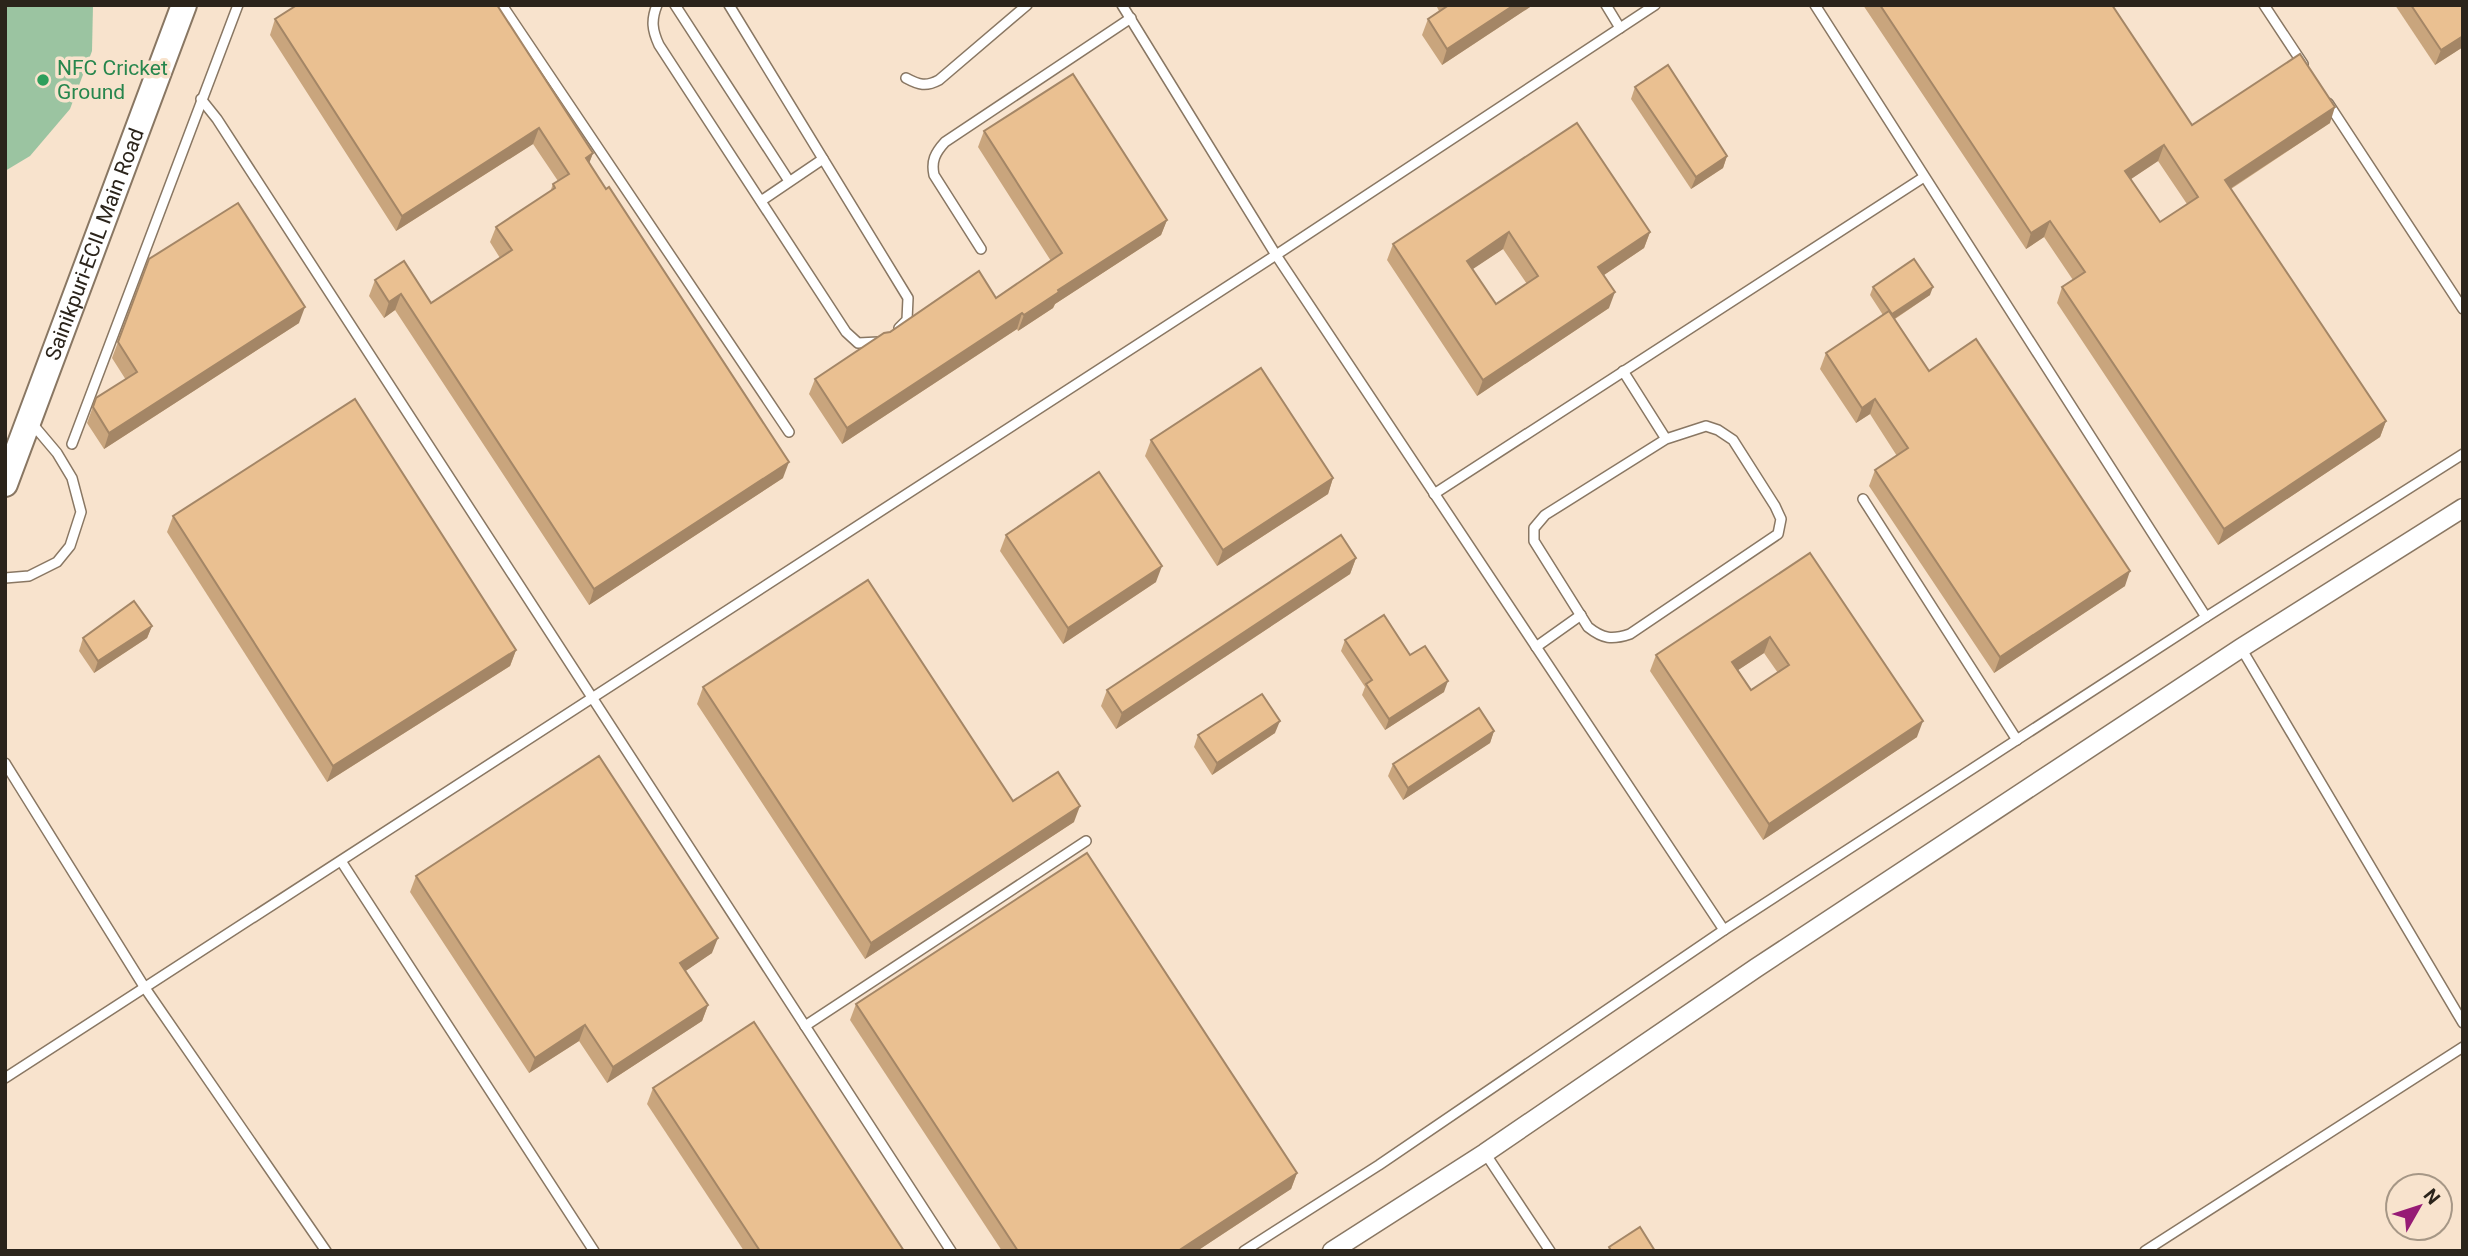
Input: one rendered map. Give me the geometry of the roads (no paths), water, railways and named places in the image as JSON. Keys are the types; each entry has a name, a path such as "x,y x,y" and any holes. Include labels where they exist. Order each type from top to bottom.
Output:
{"street":[{"name":"Sainikpuri-ECIL Main Road","path":"5,484 184,5"},
{"path":"1332,1251 1485,1153 1756,968 2241,648 2463,508"}],"lane":[{"path":"72,444 238,5"},
{"path":"502,5 789,432"},
{"path":"657,5 652,22 653,34 846,332 858,342 880,342 907,320 908,298 729,5"},
{"path":"675,5 789,181"},
{"path":"906,78 918,84 929,85 939,80 1027,5"},
{"path":"1122,5 1276,255 1724,930"},
{"path":"1606,5 1620,28"},
{"path":"5,1077 1276,255 1655,5"},
{"path":"1815,5 2206,617"},
{"path":"2264,5 2310,75"},
{"path":"981,249 934,175 932,163 937,151 945,142 1130,18"},
{"path":"201,99 217,119 951,1251"},
{"path":"2325,99 2463,309"},
{"path":"761,201 823,159"},
{"path":"1434,494 1924,177"},
{"path":"1622,371 1667,439"},
{"path":"5,578 29,576 57,562 70,546 81,512 72,478 57,453 29,420"},
{"path":"1706,426 1733,440 1775,506 1780,519 1778,534 1630,634 1615,639 1601,638 1588,627 1534,541 1534,528 1545,515 1667,439 1706,426"},
{"path":"1244,1251 1379,1165 1724,930 2206,617 2463,454"},
{"path":"1863,499 2017,740"},
{"path":"1536,647 1581,615"},
{"path":"2241,648 2463,1023"},
{"path":"5,763 145,988 326,1251"},
{"path":"805,1026 1086,841"},
{"path":"341,861 594,1251"},
{"path":"2145,1251 2463,1047"},
{"path":"1485,1153 1550,1251"}],"place":[{"name":"NFC Cricket Ground","path":"43,80"}]}
